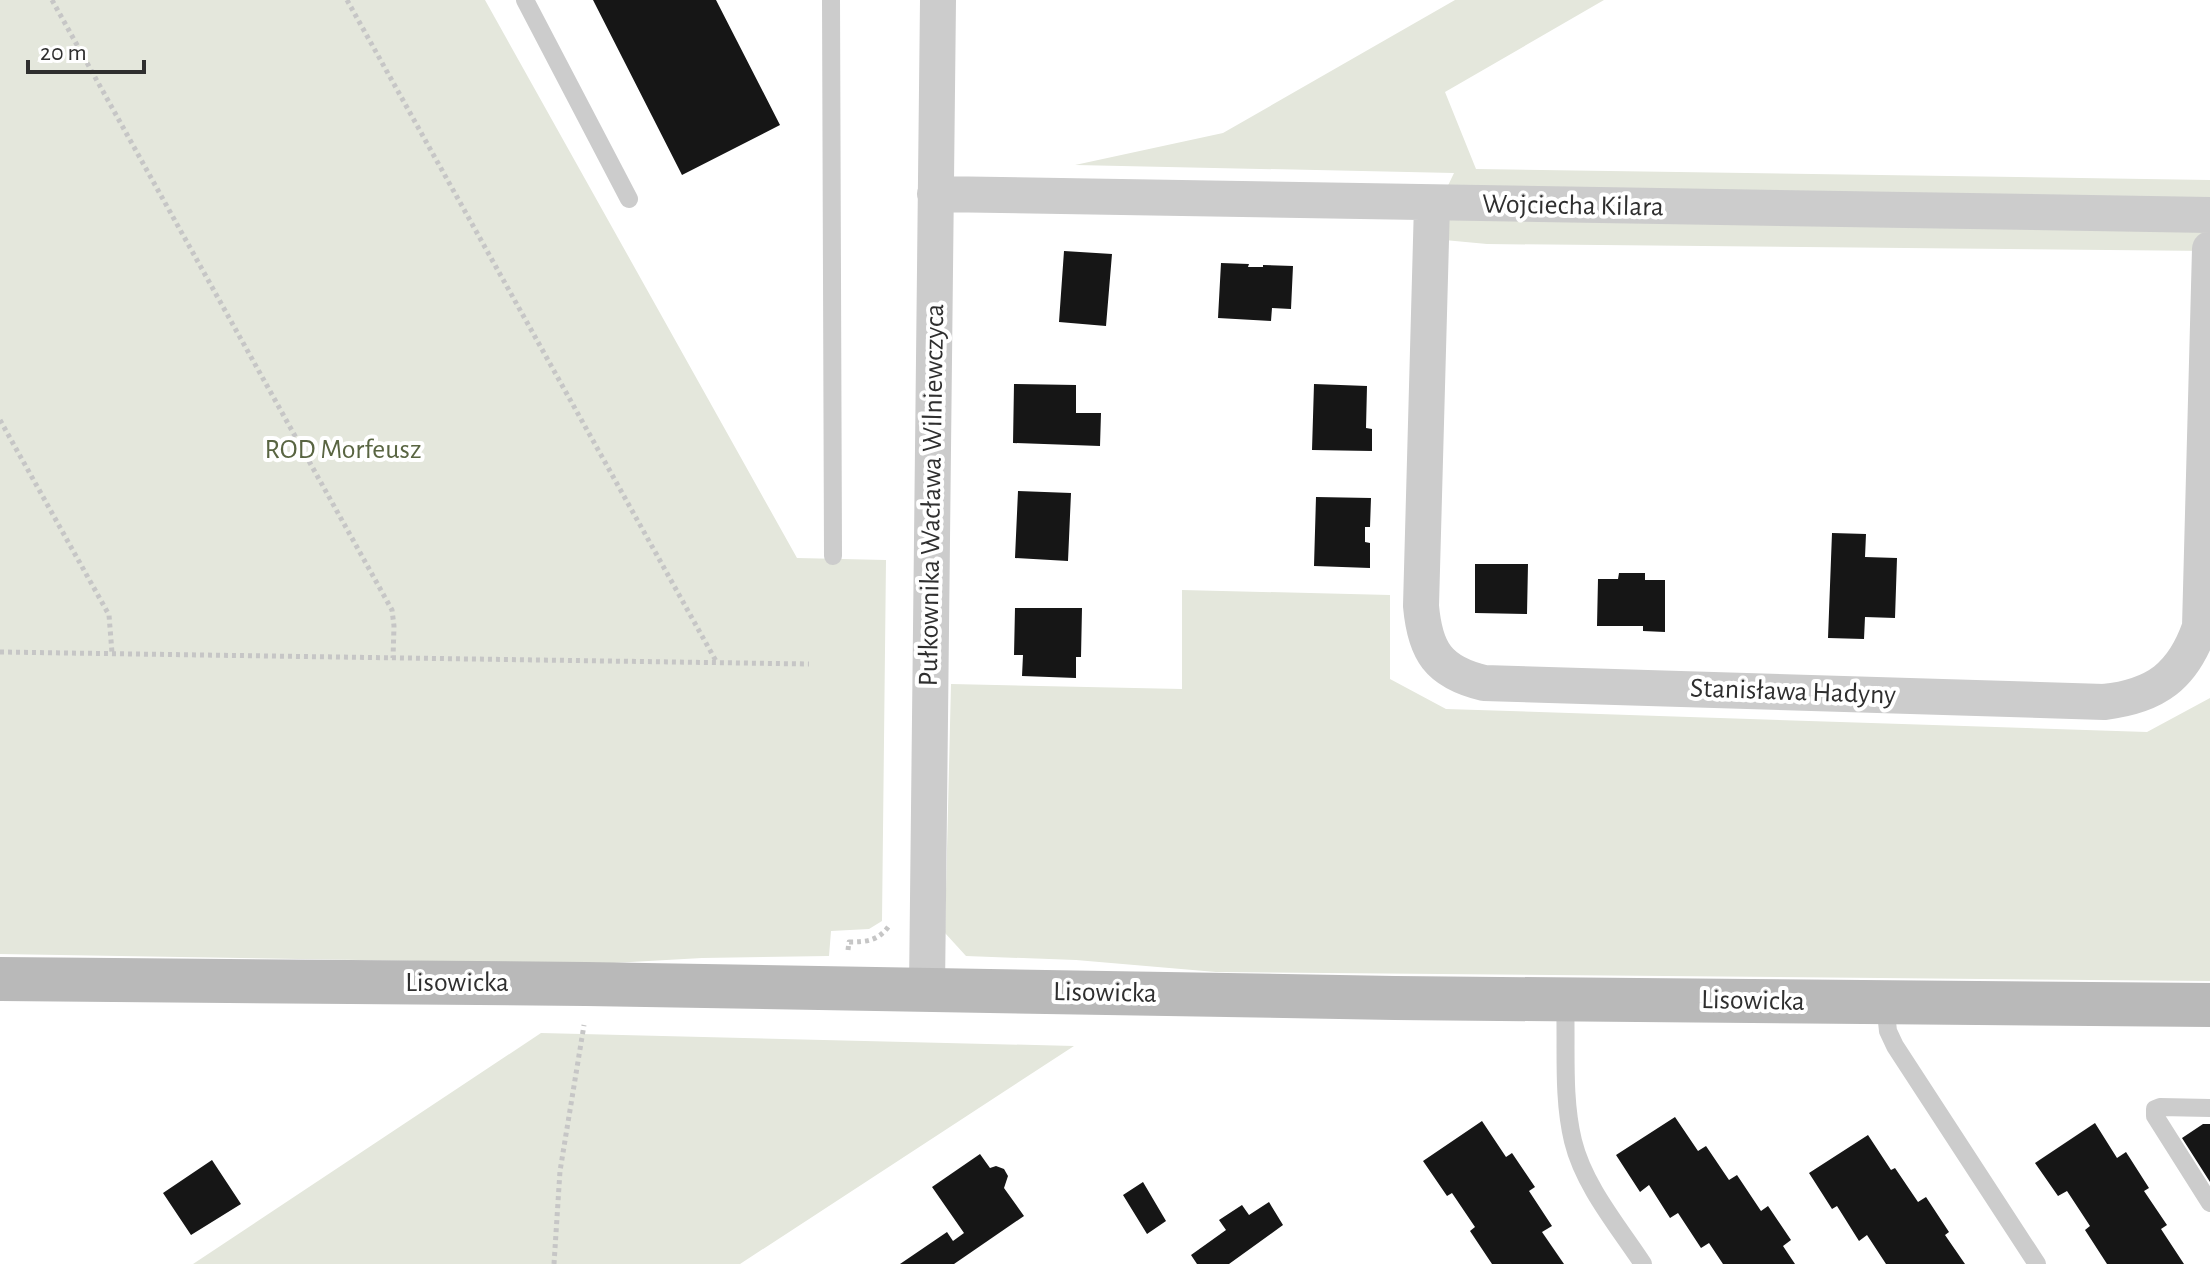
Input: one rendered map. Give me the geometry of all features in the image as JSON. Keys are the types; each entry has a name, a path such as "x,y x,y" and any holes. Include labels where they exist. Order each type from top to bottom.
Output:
{"main road":[{"name":"Lisowicka","path":"0,979 586,984 1565,1000 2210,1005"}],"street":[{"name":"Pułkownika Wacława Wilniewczyca","path":"927,989 938,0"},
{"name":"Wojciecha Kilara","path":"935,194 2210,215"},
{"name":"Stanisława Hadyny","path":"1432,204 1421,606 1423,626 1428,644 1438,661 1453,672 1484,683 2104,702 2147,692 2183,666 2200,627 2210,249"}],"lane":[{"path":"525,0 629,199"},
{"path":"831,0 833,556"},
{"path":"1565,1000 1573,1142 1596,1192 1643,1264"},
{"path":"1885,1002 1888,1031 1895,1046 2037,1264"},
{"path":"2210,1108 2155,1109 2155,1116 2210,1203"}],"path":[{"path":"52,0 392,610 393,658"},
{"path":"347,0 717,662"},
{"path":"0,420 109,615 112,653"},
{"path":"0,652 809,664"},
{"path":"554,1264 560,1171 586,1014 586,984"}],"green space":[{"name":"ROD Morfeusz","path":"0,0 485,0 797,558 886,560 882,921 869,929 831,931 829,956 595,964 0,954"},
{"path":"1455,0 1604,0 1445,92 1476,169 2210,180 2210,251 1487,244 1423,238 1454,173 1075,165 1223,133"},
{"path":"1182,590 1390,595 1390,679 1446,709 2147,732 2210,698 2210,981 1216,972 1076,960 966,956 945,933 951,684 1182,689"},
{"path":"541,1033 1074,1046 740,1264 193,1264"}],"building":[{"path":"593,0 716,0 780,125 682,175"},
{"path":"1064,251 1112,254 1106,326 1059,322"},
{"path":"1221,263 1249,264 1248,267 1293,266 1291,309 1272,308 1271,321 1218,318"},
{"path":"1014,384 1076,385 1076,413 1101,413 1100,446 1013,443"},
{"path":"1314,384 1367,386 1366,428 1372,429 1372,451 1312,450"},
{"path":"1018,491 1071,493 1068,561 1015,558"},
{"path":"1316,497 1371,498 1370,527 1365,527 1365,542 1370,543 1370,568 1314,566"},
{"path":"1832,533 1866,534 1865,557 1897,558 1895,618 1865,617 1864,639 1828,638"},
{"path":"1475,564 1528,564 1527,614 1475,613"},
{"path":"1619,573 1645,573 1645,580 1665,580 1665,632 1643,631 1643,626 1597,626 1598,579 1618,579"},
{"path":"1015,608 1082,608 1081,657 1076,657 1076,678 1022,676 1023,655 1014,655"},
{"path":"1675,1117 1698,1151 1706,1146 1729,1180 1737,1175 1761,1211 1768,1206 1791,1240 1783,1246 1795,1264 1723,1264 1709,1243 1701,1248 1678,1213 1670,1218 1649,1185 1640,1192 1616,1155"},
{"path":"1482,1121 1506,1157 1512,1153 1535,1187 1529,1191 1552,1226 1542,1232 1564,1264 1492,1264 1470,1231 1475,1227 1452,1193 1447,1196 1423,1161"},
{"path":"2095,1123 2117,1158 2126,1152 2149,1188 2144,1191 2167,1225 2161,1229 2184,1264 2107,1264 2085,1230 2090,1226 2067,1191 2058,1196 2035,1163"},
{"path":"2203,1124 2210,1124 2210,1182 2182,1138"},
{"path":"1868,1135 1891,1170 1895,1168 1918,1202 1926,1197 1949,1232 1945,1235 1965,1264 1886,1264 1867,1235 1859,1241 1837,1206 1832,1209 1809,1173"},
{"path":"980,1154 990,1168 996,1166 1004,1169 1008,1176 1004,1188 1024,1216 954,1264 900,1264 947,1232 953,1241 964,1233 932,1187"},
{"path":"212,1160 241,1204 191,1235 163,1193"},
{"path":"1143,1182 1166,1221 1147,1234 1123,1195"},
{"path":"1269,1202 1283,1225 1229,1264 1197,1264 1191,1255 1226,1230 1219,1220 1242,1205 1249,1215"}]}
